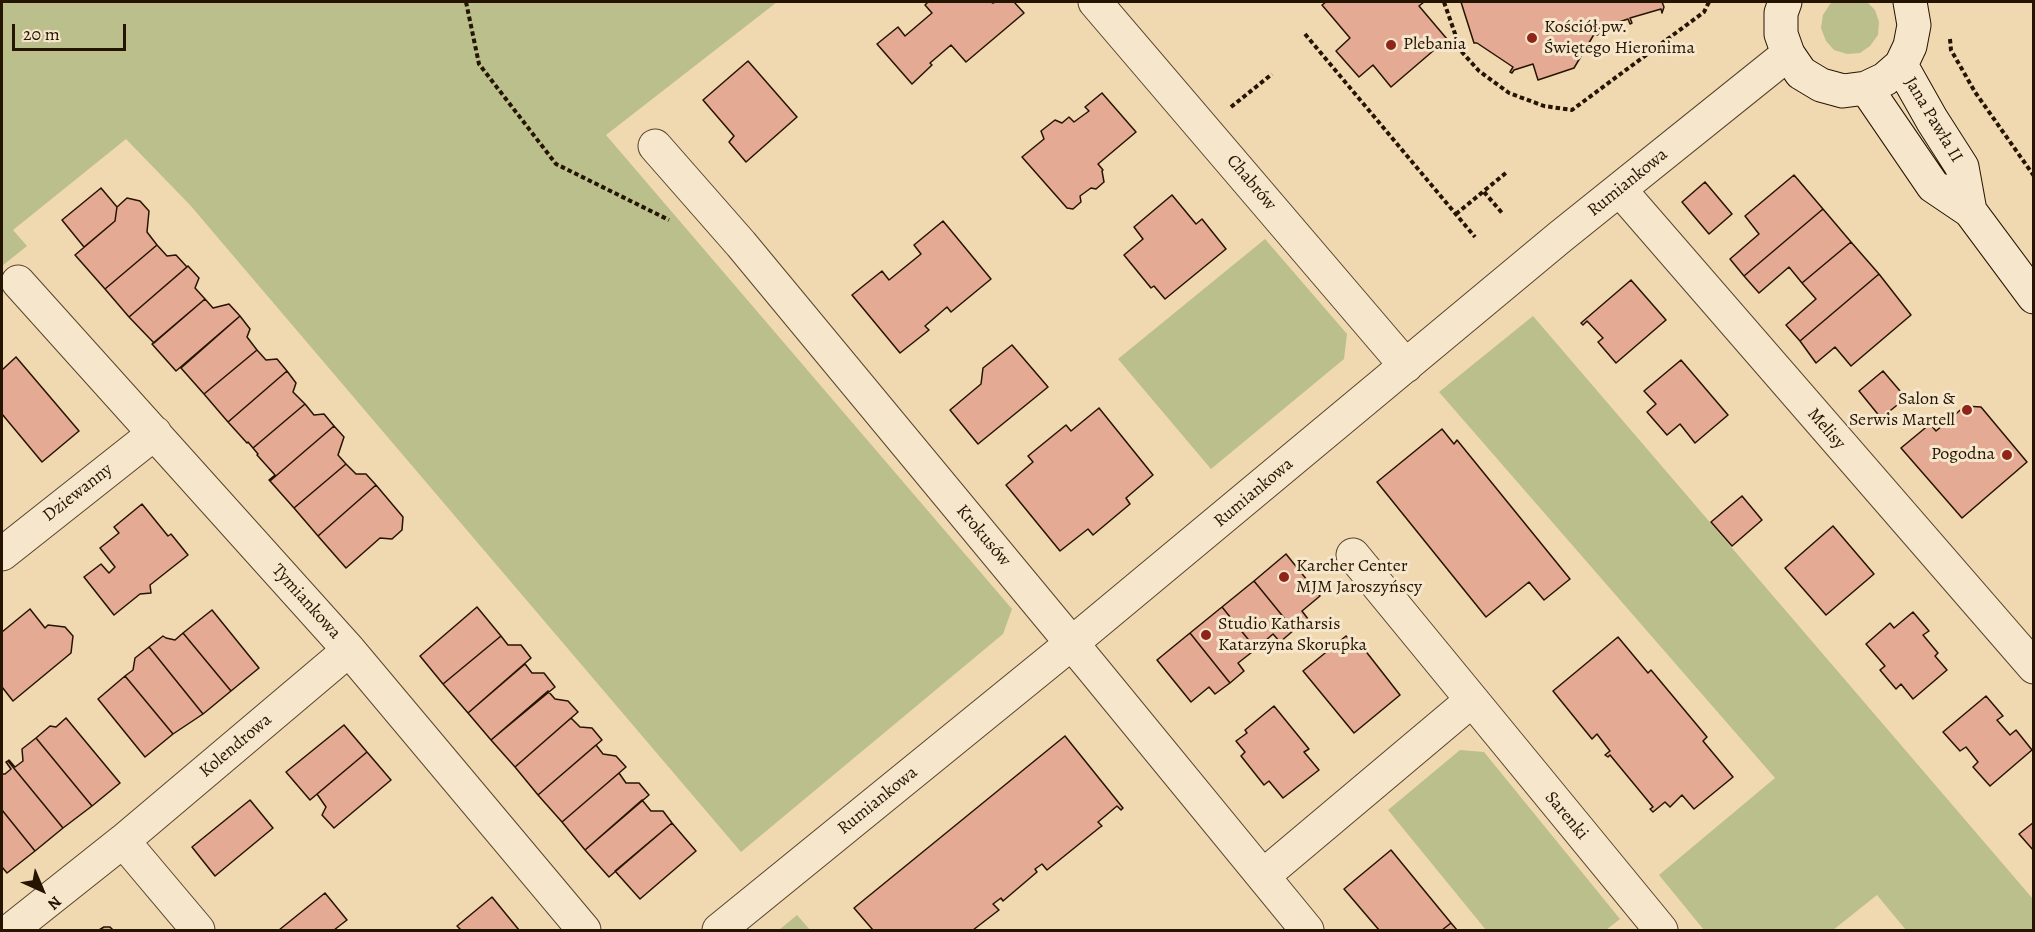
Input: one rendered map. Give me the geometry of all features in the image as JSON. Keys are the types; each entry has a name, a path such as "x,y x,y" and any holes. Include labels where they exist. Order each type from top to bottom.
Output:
{"street":[{"name":"Chabrów","path":"1095,2 1406,366"},
{"path":"1785,2 1781,13 1781,34 1788,54 1802,73 1821,85 1843,91 1866,88 1885,79 1900,65 1911,46 1914,25 1910,2"},
{"name":"Rumiankowa","path":"719,930 1788,54"},
{"name":"Jana Pawła II","path":"1900,65 1962,167 1970,211"},
{"name":"Jana Pawła II","path":"1866,88 1933,186 1970,211 2034,297"},
{"name":"Krokusów","path":"655,146 741,244 1307,930"},
{"name":"Melisy","path":"1620,190 2034,667"},
{"name":"Tymiankowa","path":"18,282 155,432 349,651 584,930"},
{"name":"Dziewanny","path":"2,554 155,432"},
{"name":"Sarenki","path":"1353,555 1661,930"},
{"name":"Kolendrowa","path":"11,930 123,841 349,651"},
{"path":"1263,876 1471,701"},
{"path":"123,841 198,930"}],"path":[{"path":"466,2 479,64 556,164 669,220"},
{"path":"1444,2 1461,51 1479,71 1509,93 1544,106 1572,110 1704,12 1708,2"},
{"path":"1949,31 1951,50 1975,92 2034,176"},
{"path":"1305,34 1475,237"},
{"path":"1205,129 1272,74"},
{"path":"1456,214 1507,171"},
{"path":"1484,192 1503,214"}],"green space":[{"path":"2,2 777,2 606,135 1012,609 1003,634 741,852 190,205 126,139 13,230 27,246 2,266"},
{"path":"1834,2 1867,2 1875,10 1879,22 1878,35 1870,46 1860,53 1847,54 1834,50 1826,41 1821,28 1823,15"},
{"path":"1265,239 1347,334 1344,359 1211,469 1118,359"},
{"path":"1533,316 2033,899 2033,930 1906,930 1877,895 1833,930 1704,930 1659,875 1775,778 1439,392"},
{"path":"1460,750 1484,752 1620,919 1606,930 1486,930 1388,810"},
{"path":"797,915 810,930 779,930"}],"building":[{"path":"928,2 1014,2 1024,13 966,62 951,45 930,63 932,65 912,84 877,44 898,27 905,36 932,13 925,5"},
{"name":"Plebania","path":"1326,2 1424,2 1419,6 1447,39 1391,87 1373,65 1359,77 1336,51 1350,38 1322,5"},
{"name":"Kościół pw. Świętego Hieronima","path":"1461,2 1662,2 1664,7 1662,13 1661,9 1630,18 1632,23 1630,24 1628,19 1598,29 1599,34 1597,35 1596,31 1574,68 1538,80 1533,64 1514,70 1512,73 1510,72 1513,67 1474,43"},
{"path":"748,61 797,117 746,162 729,142 734,136 703,100"},
{"path":"1102,93 1136,132 1098,164 1103,170 1104,182 1096,189 1091,188 1080,196 1081,202 1073,209 1067,208 1022,157 1044,139 1041,131 1055,120 1062,123 1069,117 1074,122 1089,111 1085,107"},
{"path":"1794,175 1823,209 1744,276 1730,259 1759,234 1745,216"},
{"path":"1705,182 1732,214 1709,234 1682,202"},
{"path":"101,188 117,207 115,221 84,247 62,220"},
{"path":"1172,195 1196,224 1202,219 1226,249 1165,299 1154,286 1151,288 1124,255 1143,239 1134,227"},
{"path":"127,198 140,201 149,211 147,232 157,245 105,289 75,255 115,221 117,207"},
{"path":"1823,209 1851,242 1802,283 1789,267 1759,293 1744,276"},
{"path":"943,221 991,279 951,312 947,307 925,326 929,330 900,353 852,295 882,271 889,280 921,254 914,245"},
{"path":"1851,242 1879,274 1800,341 1786,325 1816,299 1802,283"},
{"path":"157,245 167,256 176,255 187,267 129,317 105,289"},
{"path":"188,266 199,278 195,288 205,299 154,343 129,317"},
{"path":"1879,274 1911,315 1851,366 1835,347 1816,363 1800,341"},
{"path":"1631,280 1666,320 1616,363 1598,342 1603,338 1587,321 1583,325 1581,323"},
{"path":"205,299 213,308 229,304 240,316 176,371 152,344"},
{"path":"240,316 250,329 247,337 257,350 204,394 181,368"},
{"path":"1012,345 1048,387 978,444 950,410 981,384 983,368"},
{"path":"257,350 266,360 277,359 287,371 228,422 204,394"},
{"path":"16,357 79,431 42,462 2,414 2,370"},
{"path":"1681,360 1728,415 1695,443 1680,424 1667,435 1647,412 1656,404 1644,391"},
{"path":"287,371 296,383 293,392 305,404 253,448 228,422"},
{"path":"1883,371 1906,398 1881,418 1859,391"},
{"path":"305,404 314,415 324,414 334,426 270,481 275,475 253,448"},
{"path":"1965,406 1981,407 2027,462 1962,518 1901,448 1930,424 1936,431"},
{"path":"1099,408 1153,475 1126,498 1130,504 1093,535 1088,529 1060,551 1006,485 1033,462 1028,456 1066,425 1071,431"},
{"path":"334,426 344,437 338,455 346,464 294,508 270,481"},
{"path":"1442,429 1454,444 1457,440 1570,579 1544,600 1529,582 1486,617 1377,482"},
{"path":"346,464 356,474 366,474 376,485 318,536 294,508"},
{"path":"376,485 403,517 402,530 392,539 380,538 346,568 318,536"},
{"path":"1742,496 1762,520 1732,546 1711,522"},
{"path":"142,504 168,536 171,534 188,555 150,585 151,593 140,594 114,615 84,577 101,564 109,573 115,567 100,548 119,533 114,527"},
{"path":"1833,526 1874,574 1826,615 1785,568"},
{"path":"1286,554 1320,596 1302,611 1308,619 1294,630 1254,581"},
{"path":"1254,581 1294,630 1280,642 1273,634 1256,649 1222,607"},
{"path":"477,607 501,636 443,684 420,656"},
{"path":"1222,607 1256,649 1238,663 1244,671 1230,683 1190,633"},
{"path":"30,609 45,628 48,625 65,627 73,636 71,653 13,701 2,687 2,632"},
{"path":"212,610 259,668 231,691 183,633"},
{"path":"1913,612 1929,631 1923,635 1938,653 1935,656 1947,670 1913,699 1901,684 1896,689 1880,670 1885,666 1866,644 1890,623 1894,628"},
{"path":"183,633 231,691 203,714 149,647 163,636 175,640"},
{"path":"1190,633 1230,683 1215,694 1209,687 1191,702 1157,660"},
{"path":"501,636 508,645 521,645 531,658 468,713 443,684"},
{"path":"1346,636 1353,643 1357,640 1400,695 1354,733 1303,671"},
{"path":"1618,637 1648,673 1651,670 1707,737 1703,741 1733,777 1694,809 1682,795 1670,807 1665,802 1653,812 1650,809 1653,807 1610,755 1608,757 1605,755 1610,751 1597,734 1592,739 1553,691"},
{"path":"149,647 203,714 173,734 125,676 133,670 135,658"},
{"path":"525,664 532,673 544,673 555,687 491,740 468,713"},
{"path":"125,676 173,734 145,757 98,699"},
{"path":"548,691 555,699 568,701 578,712 515,767 491,740"},
{"path":"1986,696 2003,716 1997,720 2010,735 2016,730 2032,750 1990,786 1973,767 1978,762 1966,747 1960,751 1943,732"},
{"path":"1274,706 1309,749 1304,752 1319,770 1283,798 1269,781 1264,785 1241,756 1245,752 1236,741 1247,733 1245,730"},
{"path":"66,718 120,783 92,806 36,738 50,726 56,727"},
{"path":"571,718 580,727 592,728 602,740 538,795 515,767"},
{"path":"344,725 367,752 310,800 286,772"},
{"path":"1065,736 1123,808 1121,810 1117,806 1098,822 1102,826 1047,870 1042,864 1035,869 1037,872 1003,901 1001,898 993,904 999,910 973,930 873,930 854,908"},
{"path":"36,738 92,806 63,828 8,761 15,767 23,761 22,749"},
{"path":"596,745 603,754 616,756 626,767 562,822 538,795"},
{"path":"367,752 391,780 334,828 322,815 326,807 317,794"},
{"path":"8,761 63,828 35,851 2,810 2,774 11,769 6,762"},
{"path":"619,773 626,783 639,783 649,795 585,850 562,822"},
{"path":"250,800 273,828 215,876 192,847"},
{"path":"642,800 651,811 663,811 672,823 609,877 585,850"},
{"path":"2,810 35,851 7,873 2,867"},
{"path":"2034,822 2034,851 2019,834"},
{"path":"672,823 696,851 640,899 615,871"},
{"path":"1391,850 1451,923 1442,930 1379,930 1344,889"},
{"path":"325,893 347,920 334,930 279,930"},
{"path":"492,897 519,930 461,930 457,926"},
{"path":"1451,923 1457,930 1442,930"},
{"path":"110,927 113,930 99,930"}],"place":[{"name":"Kościół pw. Świętego Hieronima","path":"1532,38"},
{"name":"Plebania","path":"1391,45"},
{"name":"Salon & Serwis Martell","path":"1967,410"},
{"name":"Pogodna","path":"2007,455"},
{"name":"Karcher Center MJM Jaroszyńscy","path":"1284,577"},
{"name":"Studio Katharsis Katarzyna Skorupka","path":"1206,635"}]}
